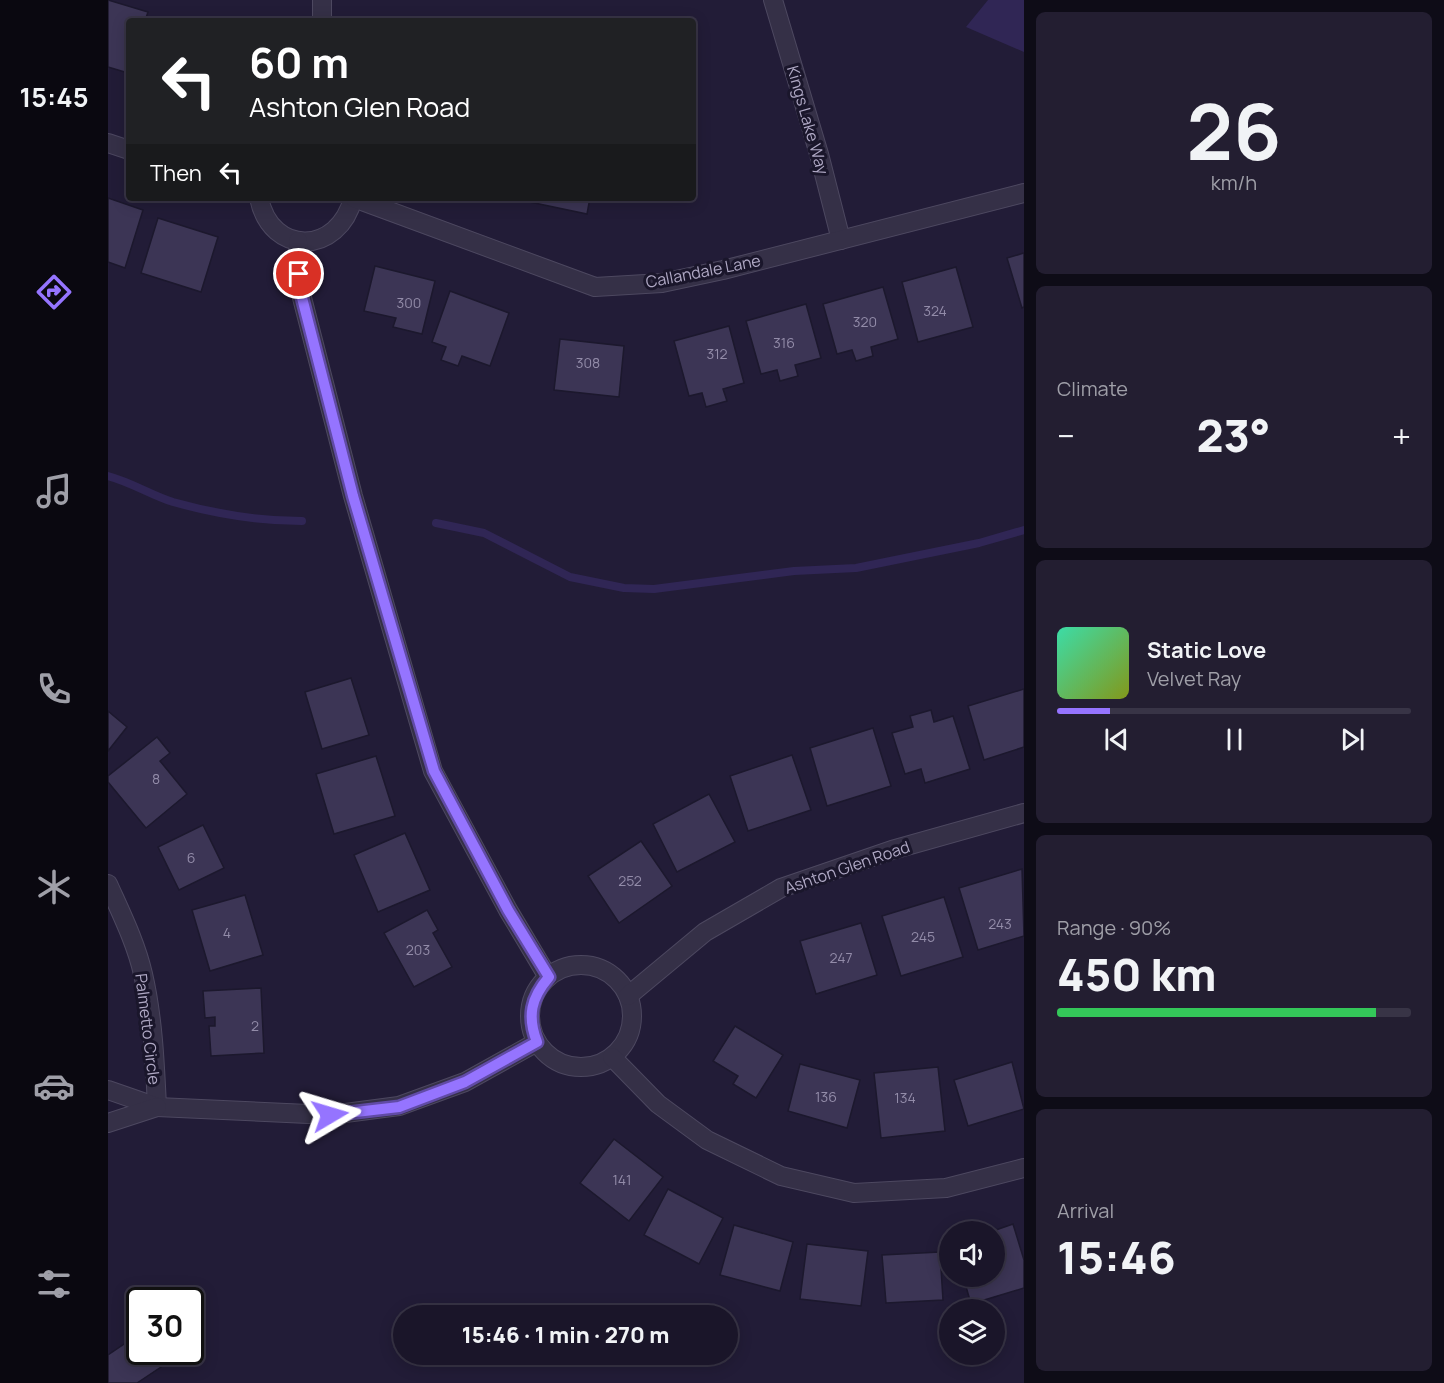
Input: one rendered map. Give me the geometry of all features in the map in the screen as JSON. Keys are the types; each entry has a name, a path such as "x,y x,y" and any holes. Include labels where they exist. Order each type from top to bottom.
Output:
{"street":[{"path":"322,0 322,18"},
{"name":"Kings Lake Way","path":"773,0 819,154 841,240"},
{"path":"108,143 126,149"},
{"name":"Callandale Lane","path":"362,201 595,287 662,283 723,270 1024,193"},
{"path":"259,201 262,213 271,226 283,236 298,241 313,242 328,236 341,226 353,201"},
{"path":"298,241 300,290 350,484 434,771 508,910 549,977"},
{"name":"Ashton Glen Road","path":"628,996 705,932 781,888 892,850 1024,813"},
{"name":"Palmetto Circle","path":"108,884 127,925 143,974 155,1066 157,1107"},
{"path":"587,965 604,970 618,981 628,996 632,1010 631,1028 624,1044 612,1057 598,1064 581,1068 563,1064 548,1055 537,1042 531,1025 531,1007 537,990 549,977 570,966 587,965"},
{"path":"108,1090 157,1107 330,1115 399,1107 465,1082 537,1042"},
{"path":"612,1057 658,1104 707,1140 781,1176 854,1193 946,1188 1024,1168"},
{"path":"108,1123 157,1107"}],"shaded area":[{"path":"988,0 1024,0 1024,52 966,27"}],"building":[{"path":"108,0 148,12 146,18 126,18 126,72 108,67"},
{"path":"108,198 143,210 125,268 108,262"},
{"path":"525,201 589,201 587,214"},
{"path":"158,218 218,237 201,292 141,273"},
{"path":"1024,253 1024,307 1022,308 1007,258"},
{"path":"375,266 435,281 422,334 393,327 396,318 364,311"},
{"path":"956,267 973,327 918,342 902,282"},
{"path":"883,287 898,339 871,347 873,356 856,361 852,350 837,354 823,304"},
{"path":"450,291 509,313 490,366 462,356 458,366 441,360 446,347 432,342"},
{"path":"806,304 821,358 795,365 798,376 780,381 777,370 761,374 746,321"},
{"path":"729,326 744,383 723,389 727,401 706,407 702,393 689,396 674,341"},
{"path":"560,339 624,346 619,397 554,390"},
{"path":"351,678 369,735 322,749 305,692"},
{"path":"1024,689 1024,747 984,760 968,706"},
{"path":"931,710 934,722 953,716 970,769 925,783 921,769 905,774 892,733 913,727 910,716"},
{"path":"108,711 127,727 108,751"},
{"path":"873,728 891,786 827,806 810,748"},
{"path":"157,737 170,753 160,761 187,794 146,828 108,782 108,776"},
{"path":"792,755 811,810 748,831 730,776"},
{"path":"376,756 395,816 334,834 316,774"},
{"path":"709,794 735,842 677,872 653,824"},
{"path":"203,825 224,868 179,890 158,847"},
{"path":"405,833 430,890 378,912 354,855"},
{"path":"641,841 672,886 619,923 588,876"},
{"path":"1022,869 1024,936 978,950 959,888"},
{"path":"245,895 263,955 210,971 192,910"},
{"path":"944,897 963,957 901,976 882,916"},
{"path":"427,910 438,930 433,933 452,967 414,987 384,933"},
{"path":"861,923 877,975 816,994 800,941"},
{"path":"261,988 264,1053 211,1056 209,1026 215,1026 215,1017 205,1018 203,991"},
{"path":"735,1026 783,1055 756,1098 733,1084 738,1076 713,1061"},
{"path":"1012,1062 1024,1109 968,1126 954,1080"},
{"path":"800,1064 860,1080 847,1128 788,1111"},
{"path":"938,1067 945,1131 881,1138 874,1073"},
{"path":"614,1139 663,1177 629,1221 580,1183"},
{"path":"668,1189 723,1218 699,1264 644,1235"},
{"path":"1013,1224 1024,1260 1024,1288 988,1299 970,1299 966,1287 1005,1287 1005,1227"},
{"path":"734,1225 793,1242 780,1291 720,1275"},
{"path":"807,1244 868,1251 861,1306 800,1299"},
{"path":"939,1252 939,1287 942,1287 943,1299 886,1303 882,1255"},
{"path":"126,1343 126,1365 160,1365 161,1367 137,1383 108,1383 108,1355"}],"waterway":[{"path":"108,476 173,502 205,510 253,518 302,521"},
{"path":"436,523 484,533 570,577 624,588 654,589 794,571 856,568 979,543 1024,530"}],"route":[{"path":"299,274 300,290 353,496 434,771 508,910 549,977 537,990 531,1007 531,1025 537,1042 465,1082 399,1107 330,1115"}]}
